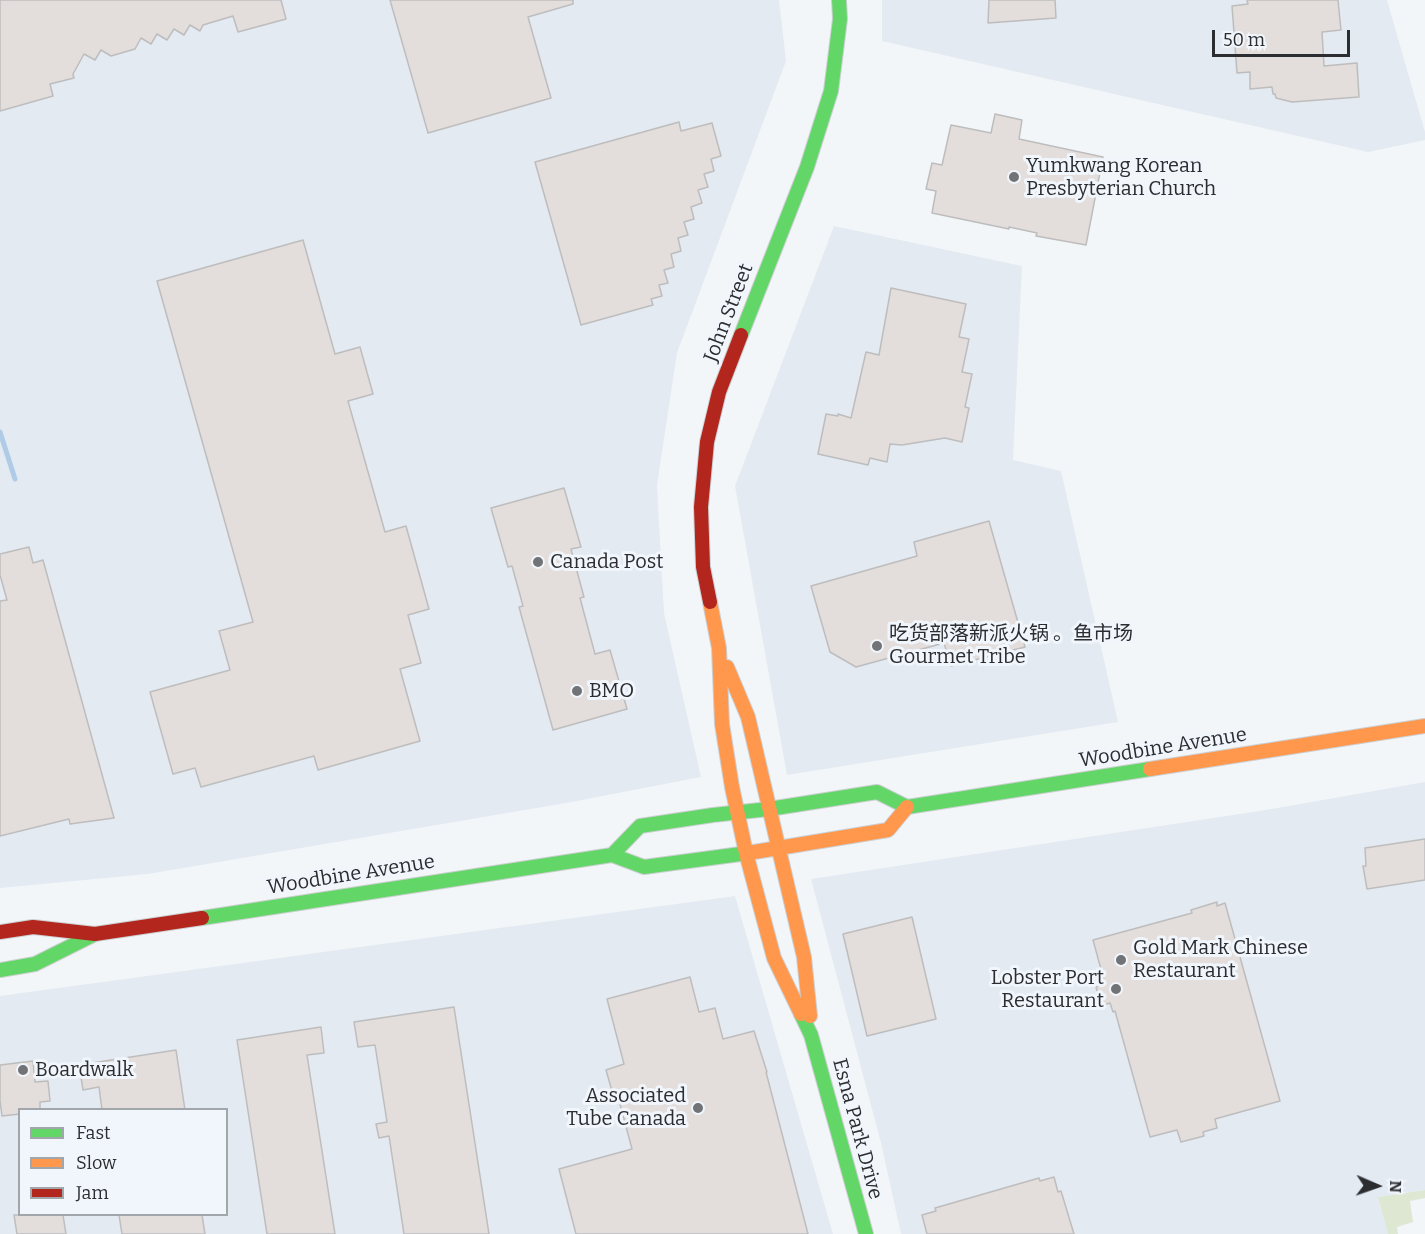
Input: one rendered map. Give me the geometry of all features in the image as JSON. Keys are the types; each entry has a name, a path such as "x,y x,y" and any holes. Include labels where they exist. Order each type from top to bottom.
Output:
{"main road":[{"name":"John Street","path":"746,853 722,724 719,648 703,567 701,507 707,442 719,392 807,167 831,91 840,19 839,0"},
{"name":"John Street","path":"719,648 748,717 778,848"},
{"name":"Woodbine Avenue","path":"0,932 33,927 95,934 612,855 644,867 746,853 888,830 907,807 1425,726"},
{"path":"612,855 640,826 877,792 907,807"},
{"name":"Esna Park Drive","path":"778,848 804,957 811,1035"},
{"name":"Esna Park Drive","path":"746,853 774,958 811,1035 866,1234"},
{"name":"Woodbine Avenue","path":"0,970 35,964 95,934"}],"shaded area":[{"path":"0,0 779,0 786,61 677,353 657,485 664,613 701,777 566,803 148,874 0,888"},
{"path":"882,0 1387,0 1425,132 1425,140 1368,152 882,41"},
{"path":"834,226 1022,266 1013,460 1061,471 1118,722 787,775 735,486"},
{"path":"1425,782 1425,1190 1378,1197 1388,1234 901,1234 881,1143 811,879 1266,810"},
{"path":"735,896 833,1234 0,1234 0,996"}],"green space":[{"path":"1425,1190 1425,1198 1410,1201 1413,1222 1397,1227 1398,1234 1388,1234 1378,1197"}],"building":[{"path":"0,0 281,0 286,19 238,32 233,16 203,25 200,31 190,25 184,35 174,29 167,40 157,34 151,44 141,38 135,49 111,56 101,50 95,60 84,54 73,74 74,78 50,84 53,96 0,111"},
{"path":"390,0 573,0 573,4 528,17 551,98 428,133"},
{"path":"989,0 1055,0 1056,18 988,23"},
{"path":"1247,0 1338,0 1341,30 1322,32 1324,66 1357,63 1359,97 1292,102 1276,98 1272,87 1250,89 1250,72 1237,73 1232,6 1248,4"},
{"name":"Yumkwang Korean Presbyterian Church","path":"995,114 1022,120 1019,139 1103,157 1086,245 1036,236 1037,233 1009,227 1009,229 932,213 936,191 926,189 932,163 942,165 951,125 991,133"},
{"path":"679,122 681,131 712,123 721,156 711,159 714,171 704,174 708,187 698,190 702,203 691,207 694,219 684,222 688,235 678,238 681,251 671,254 674,267 664,270 668,283 659,285 662,296 651,299 653,305 581,325 535,162"},
{"path":"303,240 335,354 360,347 373,394 348,401 385,532 406,526 429,609 408,615 421,663 400,669 420,741 318,770 314,756 201,787 195,768 173,774 150,692 230,670 219,631 253,622 157,281"},
{"path":"891,288 966,304 959,337 969,339 962,372 972,374 965,407 969,408 962,442 945,438 902,445 890,444 887,462 870,458 868,465 818,454 826,414 838,416 838,414 851,418 866,352 879,355"},
{"path":"564,488 581,547 571,549 584,597 580,598 595,654 610,650 627,709 553,730 519,607 523,606 512,566 508,567 491,508"},
{"path":"989,521 1025,647 951,666 944,643 856,667 830,652 811,586 917,556 914,542"},
{"path":"29,547 33,563 43,560 114,818 70,824 69,819 0,836 0,601 7,600 0,575 0,554"},
{"path":"1425,839 1425,880 1367,889 1363,866 1366,866 1365,848"},
{"path":"1217,902 1217,906 1225,903 1280,1101 1215,1119 1217,1128 1203,1132 1204,1136 1181,1142 1177,1130 1150,1137 1115,1011 1113,1012 1110,1003 1101,1006 1096,987 1105,984 1093,940 1192,913 1191,910"},
{"path":"912,917 936,1019 867,1036 843,934"},
{"name":"Associated Tube Canada","path":"690,977 699,1012 715,1008 723,1039 754,1031 767,1072 808,1234 576,1234 559,1169 632,1149 616,1089 612,1091 606,1070 624,1064 607,999"},
{"path":"454,1007 489,1234 404,1234 389,1136 379,1138 376,1124 387,1122 375,1045 358,1047 354,1022"},
{"path":"321,1027 324,1053 307,1055 335,1234 267,1234 237,1040"},
{"path":"176,1050 185,1108 102,1108 99,1087 83,1090 79,1065"},
{"path":"33,1061 35,1082 48,1081 50,1101 40,1102 40,1108 18,1108 18,1114 2,1116 0,1065"},
{"path":"1054,1177 1058,1192 1061,1191 1074,1234 927,1234 922,1215 936,1211 935,1208 1039,1178 1040,1181"},
{"path":"14,1215 63,1216 66,1234 17,1234"},
{"path":"119,1216 202,1216 205,1234 122,1234"}],"waterway":[{"path":"0,432 15,479"}],"traffic: fast":[{"path":"741,335 807,167 831,91 840,19 839,0"},
{"path":"612,855 640,826 877,792 907,807 1150,769"},
{"path":"202,918 612,855 644,867 748,853"},
{"path":"0,970 35,964 95,934"},
{"path":"801,1014 811,1035 866,1234"}],"traffic: slow":[{"path":"710,602 719,648 722,724 746,853 774,958 801,1014"},
{"path":"727,667 748,717 804,957 810,1016"},
{"path":"1150,769 1425,726"},
{"path":"748,853 888,830 907,807"}],"traffic: jam":[{"path":"710,602 703,567 701,507 707,442 719,392 741,335"},
{"path":"0,932 33,927 95,934 202,918"}],"place":[{"name":"Yumkwang Korean Presbyterian Church","path":"1014,177"},
{"name":"Canada Post","path":"538,562"},
{"name":"吃货部落新派火锅 。鱼市场 Gourmet Tribe","path":"877,646"},
{"name":"BMO","path":"577,691"},
{"name":"Gold Mark Chinese Restaurant","path":"1121,960"},
{"name":"Lobster Port Restaurant","path":"1116,989"},
{"name":"Boardwalk","path":"23,1070"},
{"name":"Associated Tube Canada","path":"698,1108"}]}
